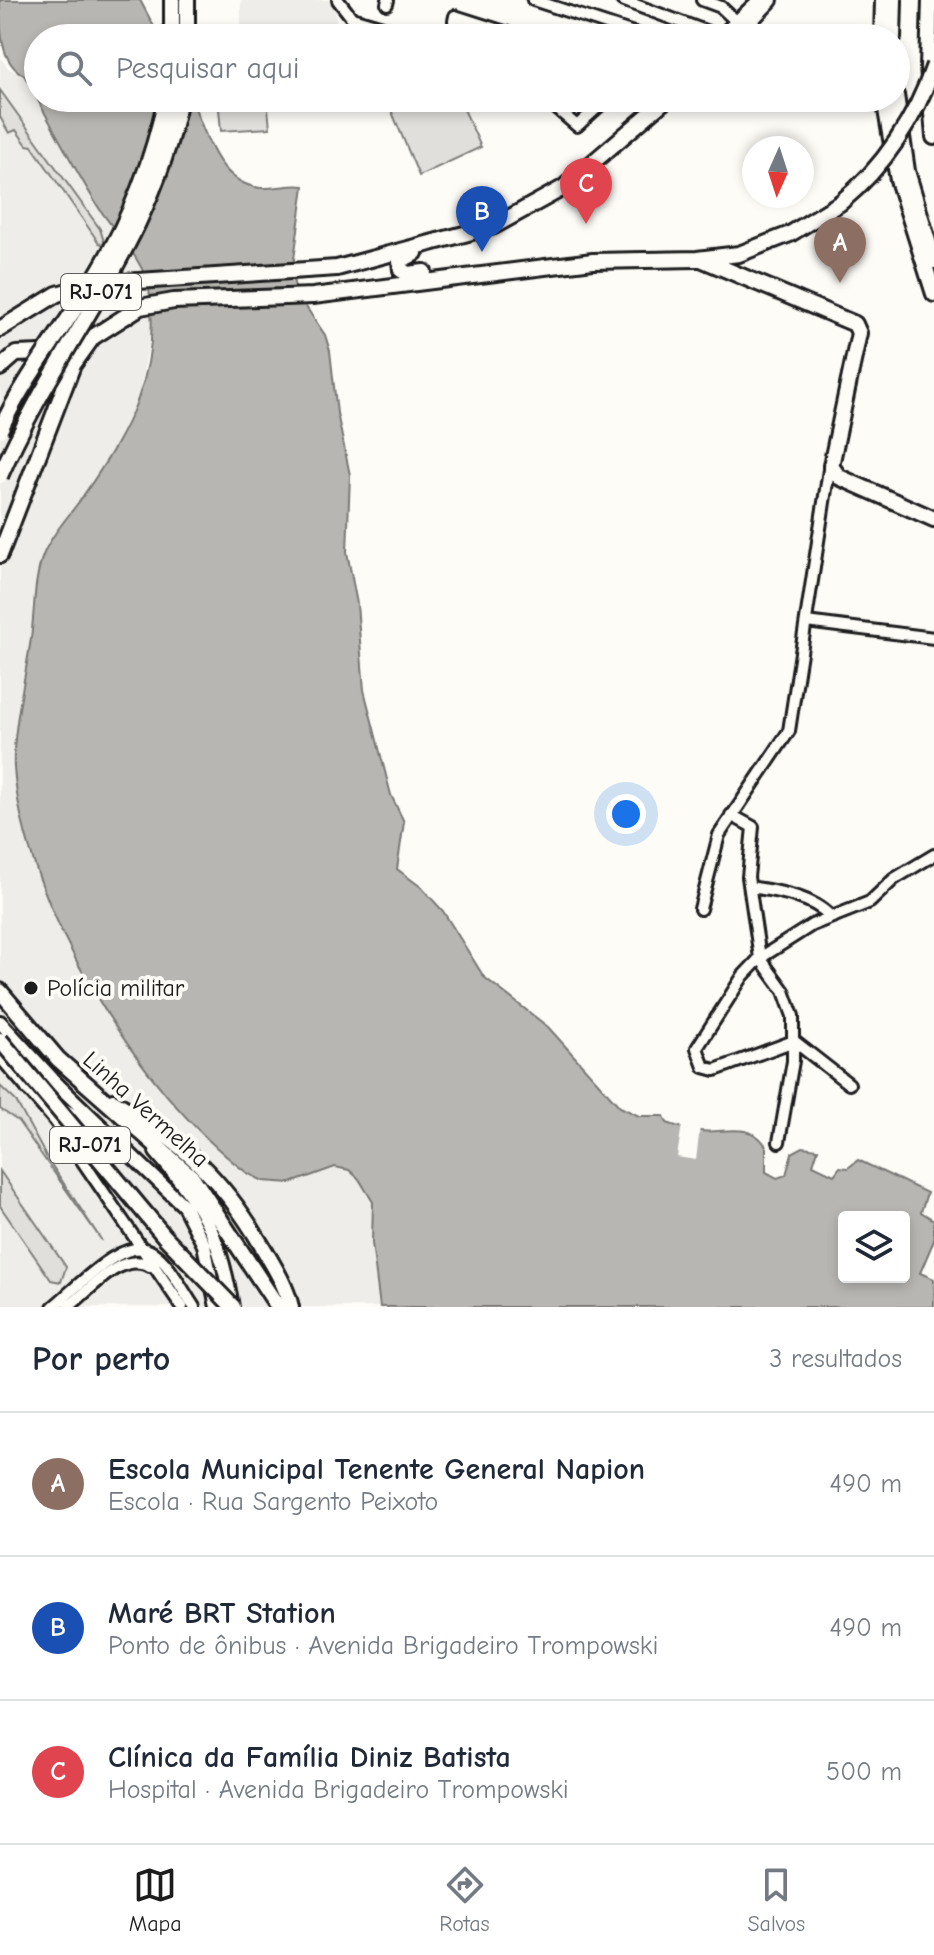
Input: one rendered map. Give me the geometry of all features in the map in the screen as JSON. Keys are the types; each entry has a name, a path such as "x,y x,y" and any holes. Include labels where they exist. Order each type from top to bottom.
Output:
{"highway":[{"path":"172,0 172,24"},
{"path":"187,0 187,24"},
{"path":"882,24 883,0"},
{"path":"893,24 894,0"},
{"path":"930,0 928,67 934,137"},
{"path":"741,24 768,1"},
{"path":"0,555 73,365 99,331 128,312 156,303 313,296 593,261 700,259 739,254 768,244 840,203 874,170 898,139 934,65"},
{"name":"RJ-071","path":"0,430 33,369 81,299 120,232 150,161 162,112"},
{"name":"RJ-071","path":"0,476 37,397 143,219 167,156 177,112"},
{"path":"0,329 57,294 92,284 349,266 494,226 548,198 651,112"},
{"path":"886,112 898,180 934,294"},
{"path":"898,112 907,171 934,261"},
{"path":"440,241 403,258 399,264 401,270 408,274 510,262 533,267"},
{"path":"700,259 852,322 859,333 832,473 934,519"},
{"path":"0,368 16,354 26,352 41,353 54,363 55,384 43,417 32,469"},
{"name":"Linha Vermelha","path":"0,991 34,1036 85,1085 193,1178 278,1307"},
{"name":"RJ-071","path":"0,1040 165,1237 232,1307"},
{"path":"85,1085 158,1130 211,1172 244,1213 281,1279 291,1307"}],"main road":[{"name":"Linha Vermelha","path":"0,1022 57,1084 122,1144"},
{"path":"28,1089 122,1144 189,1213 210,1263 217,1307"},
{"path":"141,1134 199,1203 222,1256 232,1307"}],"street":[{"path":"338,0 352,18 372,24"},
{"path":"533,0 606,24"},
{"path":"622,0 686,24"},
{"path":"702,0 722,3 737,22 768,1"},
{"path":"458,24 454,21 455,16 480,24"},
{"path":"564,112 577,126 592,112"},
{"path":"700,909 715,845 731,815 789,731 832,473"},
{"path":"806,622 934,638"},
{"path":"731,815 753,827 750,887 760,958 789,999 794,1041 779,1142"},
{"path":"794,1041 715,1070 704,1067 700,1061 700,1042 712,1029 743,976 760,958 812,925 870,902 894,879 934,855"},
{"path":"750,887 798,897 820,907 831,917"},
{"path":"794,1041 849,1084"},
{"path":"0,1057 55,1121 182,1307"},
{"path":"119,1216 124,1251"},
{"path":"53,1307 124,1251 141,1249 156,1255 194,1307"},
{"path":"68,1307 113,1270 130,1262 152,1267"}],"shaded area":[{"path":"0,0 140,0 153,24 24,24 24,75 10,62 3,44"},
{"path":"241,0 336,0 336,24 241,24"},
{"path":"0,57 9,69 24,75 24,112 45,112 98,205 146,275 151,328 139,400 122,440 45,552 32,604 32,635 14,765 29,852 93,993 117,1025 315,1172 335,1167 349,1170 368,1189 373,1202 372,1243 380,1307 0,1307"},
{"path":"0,90 100,229 105,245 99,243 32,146 27,145 16,130 9,133 0,117"},
{"path":"44,112 197,112 215,154 233,176 245,184 260,188 304,186 292,274 296,292 325,335 330,351 337,413 350,475 347,552 357,604 364,690 391,795 404,822 397,869 421,887 443,911 484,977 548,1027 620,1107 639,1116 664,1116 667,1123 688,1129 736,1130 753,1134 766,1146 766,1172 777,1178 786,1175 792,1153 803,1147 818,1149 813,1165 834,1175 840,1167 848,1168 858,1160 927,1193 921,1212 934,1220 934,1240 920,1273 934,1279 934,1307 380,1307 372,1243 373,1202 359,1179 349,1170 335,1167 291,1183 263,1181 247,1173 206,1138 128,1045 93,991 63,935 39,878 22,821 14,768 17,721 40,563 52,538 83,496 127,424 146,374 150,347 152,319 146,278 97,205"},
{"path":"219,112 268,112 270,128 221,131"},
{"path":"392,112 465,112 481,147 419,176"},
{"path":"0,1086 16,1101 47,1158 102,1241 18,1121 0,1109"},
{"path":"0,1171 66,1267 61,1282 51,1280 0,1206"}],"pier":[{"path":"682,1124 700,1127 696,1160 677,1157"}],"place":[{"name":"Clínica da Família Diniz Batista","path":"586,224"},
{"name":"Maré BRT Station","path":"482,252"},
{"name":"Escola Municipal Tenente General Napion","path":"840,283"},
{"name":"Polícia militar","path":"31,988"}]}
